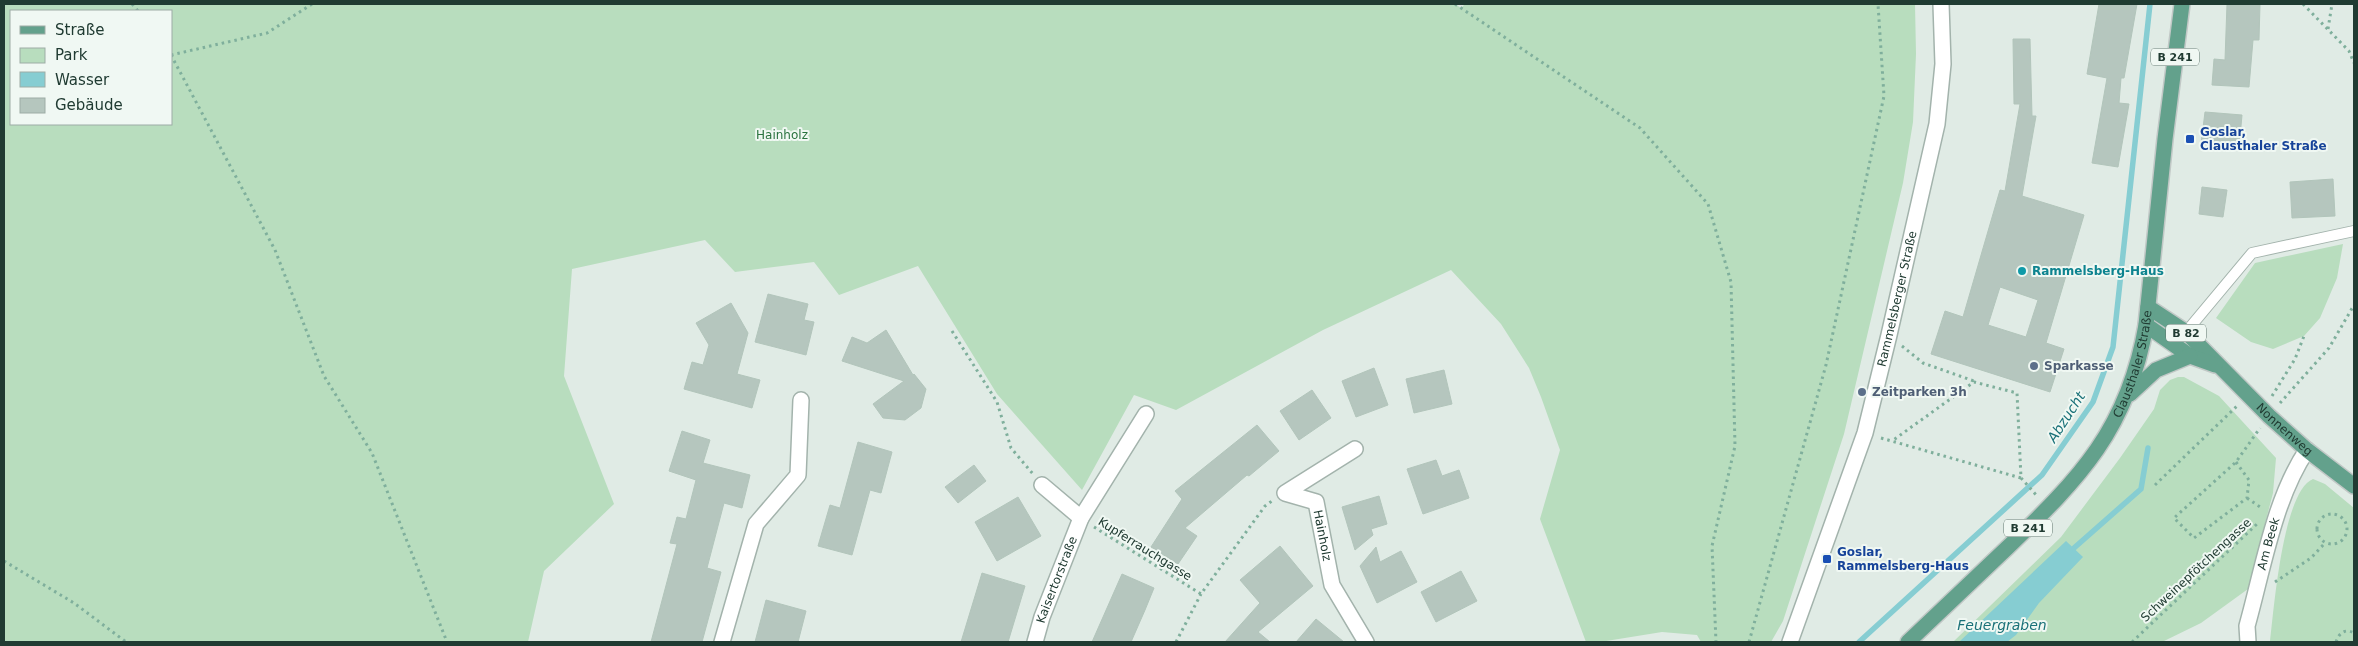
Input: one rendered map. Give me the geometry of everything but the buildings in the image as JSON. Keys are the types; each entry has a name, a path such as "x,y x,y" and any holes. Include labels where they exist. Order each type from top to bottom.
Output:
{"main road":[{"name":"Clausthaler Straße","path":"1908,642 2068,488 2101,445 2127,397 2142,351 2146,326 2165,139 2182,4"},
{"name":"Nonnenweg","path":"2148,308 2186,332 2248,396 2307,450 2354,486"},
{"name":"Nonnenweg","path":"2146,326 2190,356 2219,367"},
{"name":"B 82","path":"2127,397 2156,370 2190,356"}],"street":[{"name":"Rammelsberger Straße","path":"1790,642 1865,433 1889,335 1937,124 1943,64 1941,4"},
{"path":"722,642 756,524 798,475 801,400"},
{"name":"Kaisertorstraße","path":"1035,642 1042,617 1081,518 1146,414"},
{"name":"Hainholz","path":"1355,449 1285,493 1316,502 1332,585 1366,642"},
{"name":"Am Beek","path":"2248,642 2247,626 2280,502 2297,465 2307,450"},
{"path":"1042,484 1081,518"}],"lane":[{"path":"2186,332 2252,253 2354,231"}],"path":[{"path":"172,55 267,34 312,4"},
{"path":"1455,4 1640,128 1708,204 1731,282 1735,446 1712,546 1716,642"},
{"path":"1749,642 1826,365 1884,96 1878,4"},
{"path":"2303,4 2349,51 2354,63"},
{"path":"2328,29 2332,4"},
{"path":"172,57 275,250 324,376 372,453 447,642"},
{"path":"2266,412 2329,348 2354,305"},
{"path":"952,330 997,402 1011,448 1042,484"},
{"path":"1889,335 1923,363 1974,382 2017,393 2021,478 2032,492"},
{"path":"2236,462 2249,480 2247,498 2194,538 2174,518 2236,462 2295,359 2304,336"},
{"path":"1892,441 1974,382"},
{"path":"2155,485 2248,396"},
{"path":"1865,433 2021,478"},
{"name":"Kupferrauchgasse","path":"1176,642 1201,594 1265,506"},
{"path":"2328,514 2340,516 2347,525 2346,537 2337,544 2325,542 2318,533 2319,522 2328,514"},
{"name":"Kupferrauchgasse","path":"1081,518 1201,594"},
{"name":"Schweinepfötchengasse","path":"2132,642 2255,525 2277,519"},
{"path":"2260,581 2276,582 2311,558 2325,542"},
{"path":"4,561 74,603 126,642"},
{"path":"2336,642 2341,633 2347,631 2354,633"}],"green space":[{"path":"4,4 1455,4 1461,8 1465,4 1915,4 1916,54 1913,122 1903,183 1844,434 1783,621 1771,642 1701,642 1697,635 1662,632 1600,642 1586,642 1540,519 1560,450 1541,397 1529,368 1501,324 1451,270 1323,330 1176,410 1134,395 1082,490 997,394 918,266 839,295 814,262 735,272 705,240 572,269 564,376 614,504 544,571 528,642 4,642"},
{"path":"2343,244 2337,278 2320,318 2304,336 2273,349 2251,342 2216,318 2255,263"},
{"path":"2184,377 2219,396 2276,458 2273,493 2248,589 2201,623 2162,642 1953,642 2061,537 2154,409 2160,390 2170,380"},
{"path":"2313,479 2325,484 2354,508 2354,642 2270,641 2277,578 2287,527 2294,505 2303,488"}],"water":[{"name":"Feuergraben","path":"2066,541 2083,557 2039,603 2016,635 2007,642 1959,642"}],"waterway":[{"name":"Abzucht","path":"1859,642 2042,475 2093,402 2113,347 2150,4"},
{"path":"2074,548 2141,489 2148,448"}],"place":[{"name":"Goslar, Clausthaler Straße","path":"2190,139"},
{"name":"Rammelsberg-Haus","path":"2022,271"},
{"name":"Sparkasse","path":"2034,366"},
{"name":"Zeitparken 3h","path":"1862,392"},
{"name":"Goslar, Rammelsberg-Haus","path":"1827,559"}]}
